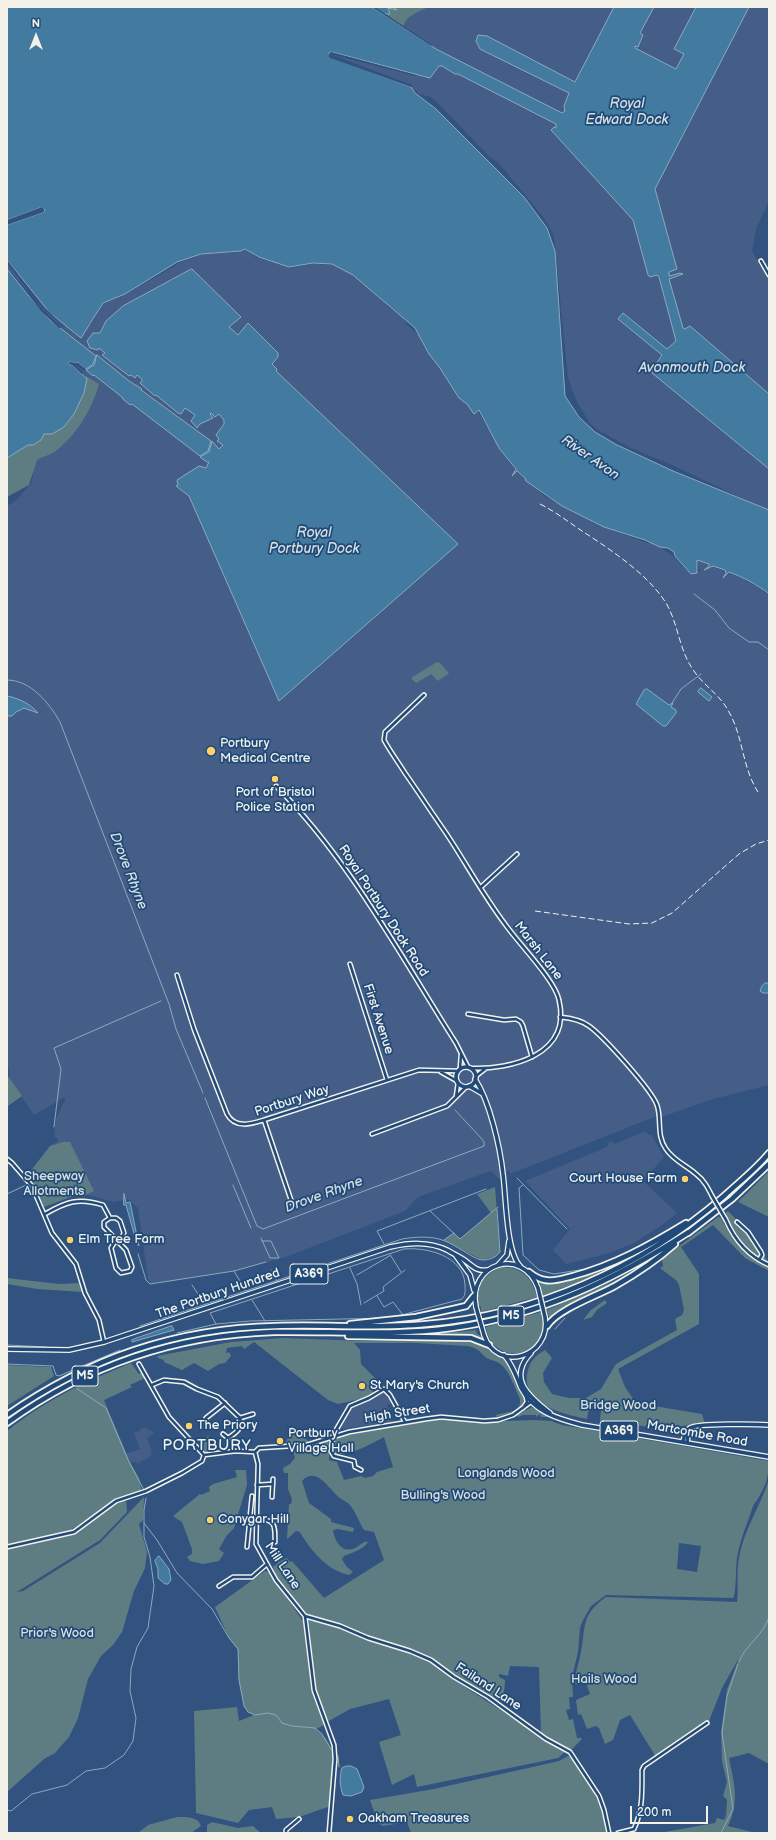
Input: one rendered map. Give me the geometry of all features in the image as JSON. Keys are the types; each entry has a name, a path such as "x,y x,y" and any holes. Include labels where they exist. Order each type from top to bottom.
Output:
{"highway":[{"name":"M5","path":"7,1415 58,1382 100,1362 171,1338 230,1329 275,1326 370,1327 428,1324 486,1315 538,1301 580,1286 662,1243 711,1207 751,1172 769,1153"},
{"name":"M5","path":"546,1326 557,1316 615,1286 661,1256 732,1199 769,1164"},
{"name":"M5","path":"529,1272 545,1280 558,1280 618,1261 648,1246 711,1207"},
{"name":"M5","path":"7,1423 40,1400 75,1381 119,1361 153,1350 199,1339 269,1332 391,1334 429,1331 486,1322 524,1313 584,1291 627,1270 689,1232"},
{"name":"M5","path":"338,1326 397,1320 447,1311 466,1306 474,1294"},
{"name":"M5","path":"315,1332 362,1337 471,1338 488,1345"}],"main road":[{"path":"482,1094 474,1088 457,1082 459,1070 469,1068 473,1070 489,1111 497,1139 503,1171 509,1238 514,1259 520,1266"},
{"path":"468,1086 475,1078"},
{"path":"498,1265 507,1255 509,1238"},
{"name":"The Portbury Hundred","path":"7,1349 69,1350 104,1342 390,1247 405,1244 426,1244 443,1248 465,1260 476,1269 487,1270"},
{"name":"The Portbury Hundred","path":"454,1254 470,1275 474,1294"},
{"path":"488,1345 476,1307 474,1294 480,1278 487,1270 498,1265 509,1264 520,1266"},
{"name":"A369","path":"520,1266 529,1272 538,1288 545,1316 546,1326 540,1344 532,1352"},
{"name":"A369","path":"488,1345 504,1355"},
{"path":"504,1355 518,1356 532,1352"},
{"name":"Martcombe Road","path":"532,1352 524,1361 520,1370 522,1384 532,1401"},
{"name":"Martcombe Road","path":"504,1355 511,1363 526,1397 553,1415 582,1425 769,1457"},
{"path":"685,1442 689,1429 694,1426 733,1424 769,1425"}],"street":[{"path":"761,261 769,275"},
{"name":"Marsh Lane","path":"424,695 385,732 383,738 503,923 554,987 559,999 560,1017"},
{"name":"Royal Portbury Dock Road","path":"276,786 314,827 346,870 456,1043 469,1068"},
{"path":"481,887 517,854"},
{"name":"First Avenue","path":"350,964 387,1080"},
{"name":"Portbury Way","path":"177,975 194,1029 229,1118 239,1124 245,1125 264,1120 419,1070 459,1070"},
{"path":"468,1014 504,1020 516,1019 521,1022 532,1057"},
{"path":"469,1068 485,1069 510,1065 532,1057 542,1051 551,1042 558,1029 560,1017 582,1022 596,1032 631,1070 650,1094 657,1105 660,1135 666,1149 677,1162 702,1178 738,1243 759,1260 769,1265"},
{"path":"459,1070 461,1055"},
{"path":"475,1078 485,1069"},
{"name":"Portbury Way","path":"438,1071 457,1082"},
{"path":"456,1097 457,1082"},
{"path":"372,1134 444,1108 468,1086"},
{"path":"264,1120 292,1203"},
{"path":"7,1159 32,1186 52,1233 76,1264 85,1293 97,1315 104,1342"},
{"path":"45,1214 65,1204 80,1200 103,1205 110,1218"},
{"path":"116,1240 111,1249 116,1269 122,1273 131,1271 132,1267 129,1254 104,1227 104,1222 110,1218 118,1219 122,1223 124,1233 119,1242"},
{"path":"737,1222 748,1232 761,1252 762,1255 759,1260"},
{"path":"7,1547 74,1532 116,1501 146,1491 173,1478 202,1461 204,1455 169,1417 139,1364"},
{"path":"152,1385 164,1380 179,1381 197,1390 216,1395 240,1418 241,1422 239,1430 228,1438 224,1434"},
{"path":"361,1470 355,1467 354,1461 334,1456 331,1451 336,1430 350,1406 369,1398 384,1389 390,1395 405,1422"},
{"path":"522,1409 527,1402 526,1397"},
{"name":"High Street","path":"204,1455 255,1452 259,1448 307,1445 334,1435 440,1417 479,1421 498,1420 513,1415 532,1401"},
{"path":"206,1418 225,1403"},
{"path":"240,1418 253,1414"},
{"name":"Mill Lane","path":"255,1452 258,1462 255,1541 276,1580 306,1616"},
{"path":"272,1498 273,1479"},
{"path":"257,1485 273,1484"},
{"path":"247,1547 251,1495"},
{"path":"256,1519 269,1520 274,1525 277,1530 275,1542"},
{"path":"247,1542 255,1541"},
{"path":"219,1586 233,1577 252,1577 267,1564"},
{"path":"306,1616 314,1690 334,1745 335,1759 329,1833"},
{"name":"Failand Lane","path":"306,1616 340,1626 368,1638 410,1651 431,1660 454,1678 488,1697 546,1738 570,1752 598,1796 604,1810 609,1833"},
{"path":"618,1833 634,1830 639,1819 642,1804 642,1770 644,1766 707,1723"},
{"path":"286,1833 286,1830 299,1819"}],"shaded area":[{"path":"372,7 769,7 769,201 756,229 752,251 769,281 769,511 672,465 631,448 596,429 589,422 576,400 568,378 554,236 544,218 498,162 490,157 435,100 431,97 418,94 417,91 333,58 328,54 333,52 431,76 440,65 442,66 435,49"},
{"path":"245,250 254,254 253,256 291,268 313,264 336,265 349,272 375,292 379,298 385,301 386,305 402,317 408,326 417,333 473,403 499,448 516,471 544,496 598,525 647,543 654,543 674,557 691,575 700,571 697,561 714,565 713,567 724,571 725,576 730,573 740,577 760,588 769,596 769,1085 713,1099 658,1118 657,1116 510,1174 509,1171 505,1172 505,1177 499,1179 491,1171 479,1175 418,1197 405,1211 283,1258 232,1271 150,1284 138,1208 128,1199 114,1202 81,1193 50,1146 58,1141 57,1138 54,1137 56,1119 65,1101 65,1097 34,1115 10,1079 7,1057 7,506 17,500 31,483 33,476 30,462 86,378 76,370 59,329 34,304 7,269 7,260 41,303 81,326 90,326 103,304 125,295 179,263 203,254 241,252"},
{"path":"646,1131 648,1135 651,1134 664,1157 643,1181 677,1213 662,1225 634,1243 609,1253 566,1264 553,1250 570,1229 525,1181 607,1147 609,1142 612,1141 614,1144"},
{"path":"384,1391 392,1403 387,1405 393,1422 340,1429 352,1406"},
{"path":"150,1426 146,1428 154,1433 147,1438 152,1452 150,1453 151,1456 137,1464 136,1461 131,1463 126,1454 140,1449 134,1433 140,1431 140,1429"}],"green space":[{"path":"375,7 428,7 413,14 407,19 403,27"},
{"path":"86,376 99,384 88,412 83,420 64,444 52,453 37,460 29,485 7,497 7,399 86,378"},
{"path":"437,662 440,663 449,673 438,681 431,674 416,683 411,678"},
{"path":"8,1076 22,1096 8,1106 7,1077"},
{"name":"Sheepway Allotments","path":"63,1142 70,1142 94,1191 84,1196 79,1194 44,1207 29,1173 50,1146"},
{"path":"769,1171 769,1217 738,1202"},
{"path":"495,1187 500,1252 495,1257 482,1260 443,1240 454,1233 460,1239 491,1213 477,1194"},
{"path":"728,1211 748,1232 769,1263 753,1253 742,1243 725,1214"},
{"name":"Bridge Wood","path":"718,1217 721,1218 740,1247 752,1257 769,1266 769,1271 745,1258 713,1225 681,1247 699,1274 699,1324 618,1369 625,1387 636,1403 702,1414 705,1424 660,1428 600,1421 601,1410 589,1407 587,1419 555,1410 536,1399 530,1391 527,1382 528,1370 534,1358 545,1350 552,1358 543,1373 544,1382 552,1394 569,1398 586,1398 601,1389 616,1364 677,1330 675,1319 682,1315 684,1310 679,1285 677,1281 660,1268 663,1266 662,1259"},
{"path":"619,1263 577,1283 543,1295 539,1280 559,1282 569,1280"},
{"path":"503,1267 516,1269 526,1275 535,1290 537,1297 481,1312 478,1293 482,1281 496,1269"},
{"path":"7,1278 59,1284 80,1283 83,1292 37,1289 7,1284"},
{"path":"621,1278 608,1288 556,1313 549,1318 547,1310"},
{"path":"605,1300 607,1303 597,1310 592,1317 583,1320 591,1310"},
{"path":"541,1312 544,1327 543,1333 538,1343 530,1349 521,1353 503,1351 495,1346 489,1338 486,1327"},
{"path":"476,1330 477,1334 481,1336 482,1340 469,1336 415,1336"},
{"path":"283,1338 364,1341 404,1340 470,1342 479,1344 508,1362 525,1400 525,1404 517,1409 520,1404 520,1399 509,1374 503,1366 489,1359 481,1352 468,1346 416,1343 354,1343 360,1350 361,1364 377,1380 372,1387 373,1394 369,1397 338,1404 328,1400 254,1342 244,1349 242,1346 227,1348 226,1353 229,1352 231,1356 225,1363 219,1364 208,1371 194,1363 182,1370 164,1362 164,1360 158,1358 157,1356 231,1342"},
{"path":"131,1363 139,1374 142,1372 145,1378 130,1385 132,1387 104,1400 130,1462 139,1478 142,1492 117,1498 92,1517 69,1531 7,1545 7,1431 48,1403 74,1388 76,1389 77,1386"},
{"path":"7,1365 51,1367 54,1376 7,1406"},
{"path":"532,1407 550,1417 541,1417 540,1414 536,1417 536,1415 523,1415 518,1417 517,1415"},
{"path":"516,1410 509,1415 497,1418 496,1415"},
{"path":"387,1414 388,1420 369,1423 368,1417"},
{"path":"440,1419 473,1422 474,1424 475,1422 533,1420 551,1421 562,1425 769,1461 765,1486 753,1506 739,1547 733,1598 606,1595 591,1606 580,1628 578,1652 572,1677 573,1697 569,1697 570,1709 566,1710 569,1720 573,1719 577,1738 582,1739 570,1751 541,1734 539,1667 510,1666 508,1676 499,1674 499,1677 505,1680 505,1686 503,1695 497,1702 421,1654 360,1633 344,1625 340,1627 429,1661 448,1676 565,1752 558,1758 417,1787 414,1774 392,1785 379,1742 401,1735 389,1699 350,1709 327,1722 316,1693 308,1615 283,1586 276,1576 273,1567 278,1563 275,1559 277,1557 280,1561 287,1558 290,1562 292,1561 324,1598 384,1560 374,1532 364,1530 348,1503 341,1499 318,1477 307,1477 302,1481 309,1503 331,1519 331,1522 354,1528 353,1532 338,1529 333,1530 340,1546 348,1550 368,1542 361,1549 344,1556 342,1559 346,1566 353,1572 349,1575 341,1573 320,1559 300,1532 296,1531 287,1539 289,1504 291,1504 292,1499 288,1489 288,1473 284,1473 283,1468 290,1464 295,1458 292,1448 306,1446 326,1440 330,1444 329,1460 337,1462 344,1480 361,1476 365,1478 393,1467 384,1437 360,1449 348,1453 335,1454 332,1451 336,1437 374,1429","holes":["679,1543 701,1546 697,1572 677,1569"]},
{"path":"295,1428 309,1442 285,1445 290,1433"},
{"path":"208,1436 219,1451 205,1454 197,1446"},
{"path":"235,1470 246,1470 247,1485 234,1528 227,1535 219,1549 224,1553 219,1561 203,1564 190,1561 187,1557 192,1554 192,1549 182,1522 173,1516 200,1494 201,1495 210,1491 209,1487 213,1484 237,1477"},
{"name":"Hails Wood","path":"769,1479 769,1764 749,1753 729,1758 734,1784 735,1800 732,1817 728,1826 756,1833 668,1833 667,1831 715,1823 717,1818 724,1820 726,1816 727,1800 723,1796 727,1782 722,1761 721,1731 727,1690 739,1658 722,1688 709,1721 656,1757 630,1715 620,1720 613,1740 605,1744 599,1728 596,1726 587,1729 581,1714 578,1715 576,1700 590,1694 584,1677 577,1685 575,1683 586,1621 592,1609 606,1597 737,1602 738,1569 741,1548"},
{"name":"Prior's Wood","path":"144,1497 143,1520 139,1524 147,1552 145,1568 134,1591 122,1632 113,1645 101,1656 88,1679 78,1718 69,1737 55,1753 44,1759 7,1792 7,1549 73,1535 126,1499 127,1512 100,1540 17,1592 23,1591 100,1543"},
{"path":"265,1571 269,1572 303,1621 311,1689 324,1725 316,1729 327,1740 332,1754 331,1787 328,1807 299,1817 276,1819 272,1807 249,1810 238,1823 196,1813 194,1711 237,1707 239,1721 254,1715 248,1712 244,1706 239,1680 238,1650 229,1638 215,1607"},
{"path":"568,1756 574,1761 589,1782 600,1806 607,1833 411,1833 407,1822 383,1826 378,1823 370,1800 434,1789 559,1761"},
{"path":"177,1817 188,1817 197,1820 201,1826 191,1833 138,1833 148,1825"},
{"path":"212,1822 238,1828 253,1826 261,1833 207,1833 207,1825"}],"water":[{"path":"7,7 372,7 436,49 562,113 565,111 564,106 569,93 480,49 476,41 478,35 487,36 575,82 614,7 654,7 640,33 643,35 638,47 635,46 635,48 676,69 684,54 674,49 696,7 749,7 655,189 677,269 669,272 669,276 680,273 683,274 669,279 683,328 685,329 690,326 769,394 769,469 652,373 652,370 662,355 618,319 623,313 667,349 676,341 659,277 657,275 650,277 648,275 633,220 551,130 554,127 556,128 556,124 458,74 455,74 442,66 439,66 430,78 336,53 330,52 328,55 332,58 411,87 415,93 436,109 524,197 547,228 555,251 565,396 579,417 595,432 617,445 673,471 769,510 769,594 760,587 740,576 729,572 723,578 726,573 725,570 713,566 704,570 709,566 709,564 697,560 697,573 691,574 675,556 674,552 668,548 660,547 645,540 604,527 562,506 526,481 525,478 517,471 512,476 516,469 499,448 479,410 474,414 467,404 459,398 440,368 429,354 415,328 353,275 332,264 313,263 289,267 259,257 245,249 241,251 201,254 177,262 125,294 103,303 81,338 50,313 7,260 7,225 44,212 45,210 42,207 7,220"},
{"path":"375,7 397,7 394,8 397,10 388,8 390,14 384,14"},
{"path":"7,269 50,320 96,356 93,364 86,369 78,363 69,362 69,364 87,379 84,393 74,414 64,427 52,434 44,434 41,440 33,445 28,445 7,458"},
{"name":"Royal Portbury Dock","path":"192,269 241,317 229,327 238,335 248,323 278,353 278,357 272,364 277,369 276,371 458,544 279,701 189,496 176,486 178,485 177,480 199,466 206,468 209,462 200,457 209,452 212,441 219,449 223,445 217,441 219,439 216,435 224,424 224,420 219,414 215,417 211,413 210,414 213,418 200,424 197,428 191,421 195,415 185,408 181,414 178,413 140,383 142,379 137,375 135,378 131,375 129,376 102,355 105,353 99,348 98,350 90,348 87,341 93,333 100,333 106,321 123,306"},
{"path":"97,355 129,381 142,389 141,390 211,441 208,451 200,456 132,404 130,405 122,397 86,370 94,365"},
{"path":"701,688 712,697 709,701 698,692"},
{"path":"647,689 669,705 673,703 671,707 676,710 676,713 666,726 663,726 636,704 644,690"},
{"path":"7,696 24,702 38,713 24,708 12,716 8,716"},
{"path":"765,983 769,983 769,993 763,993 760,991"},
{"path":"124,1194 126,1203 130,1202 139,1246 137,1244 126,1205 124,1205"},
{"path":"172,1326 174,1330 132,1342 132,1340"},
{"path":"159,1556 169,1569 171,1580 168,1584 165,1584 158,1578 158,1569 155,1561"},
{"path":"347,1766 357,1769 364,1787 362,1792 351,1796 343,1795 341,1785 340,1775 342,1768"}],"pier":[{"path":"372,7 375,7 432,45 431,46"},
{"path":"331,52 416,75 415,76 330,54 412,85 411,87 330,58 328,55"},
{"path":"42,207 44,212 7,225 7,223 42,210 7,222 7,220"},
{"path":"7,260 41,304 64,326 63,327 36,301 7,263"},
{"path":"7,267 43,309 62,328 59,328 41,311"},
{"path":"69,362 78,363 86,369 84,371 74,364 83,372 82,374 69,364"}],"waterway":[{"path":"694,594 715,610 729,628 749,642 758,642 769,650"},
{"path":"672,703 681,689 701,674"},
{"name":"Drove Rhyne","path":"7,680 16,681 31,688 45,700 60,722 169,1004 176,1029 203,1093"},
{"path":"54,1127 61,1069 54,1048 161,1001"},
{"name":"Drove Rhyne","path":"205,1098 257,1226 263,1229 484,1146 484,1142 481,1138 455,1110"},
{"path":"517,1178 567,1229"},
{"path":"7,1194 26,1185"},
{"path":"233,1185 251,1228"},
{"path":"523,1185 519,1188 523,1255 539,1270 554,1274 592,1268"},
{"path":"384,1244 377,1231 486,1189"},
{"path":"430,1211 460,1239 498,1207"},
{"path":"140,1326 402,1239 420,1237 439,1239 478,1259 490,1259 500,1252 497,1209"},
{"path":"444,1240 454,1233"},
{"path":"261,1238 270,1258 279,1258 271,1241 262,1241"},
{"path":"216,1324 210,1313 404,1249 423,1250 443,1255 458,1267 463,1275 465,1285 465,1294 462,1299 394,1317"},
{"path":"138,1254 146,1280 150,1284 234,1271 266,1262"},
{"path":"357,1275 391,1255"},
{"path":"391,1256 401,1272"},
{"path":"350,1268 357,1284 361,1305"},
{"path":"272,1270 277,1281"},
{"path":"364,1303 384,1291 383,1287 405,1270"},
{"path":"234,1271 246,1291"},
{"path":"192,1285 205,1304"},
{"path":"377,1296 384,1307 393,1302 403,1315"},
{"path":"252,1300 265,1321"},
{"path":"177,1333 216,1324 250,1321 389,1318"},
{"path":"555,1329 565,1318"},
{"path":"7,1345 46,1347"},
{"path":"7,1364 53,1366 56,1375 59,1376 120,1350"},
{"path":"76,1388 106,1408 129,1462 144,1490"},
{"path":"146,1498 144,1523 157,1540 177,1573 212,1609 229,1638 238,1649 239,1680 244,1706 248,1712 255,1715 268,1713 276,1715 282,1723 292,1726 315,1728 322,1734 331,1749"},
{"path":"7,1810 11,1811 32,1794 67,1785 86,1771 105,1768 124,1755 133,1741 136,1718 130,1691 131,1669 137,1647 148,1628 154,1586 150,1557 144,1537 144,1523"},
{"path":"739,1662 746,1650 763,1629 769,1617"},
{"path":"721,1833 733,1809 722,1733 727,1696 738,1664"},
{"path":"338,1756 339,1767"}],"railway":[{"path":"540,504 614,553 638,571 658,592 670,611 684,653 692,668 701,680 721,700 734,721 745,762 758,792"},
{"path":"535,911 629,924 652,923 672,913 739,854 756,844 769,840"}],"place":[{"name":"Portbury Medical Centre","path":"211,751"},
{"name":"Port of Bristol Police Station","path":"275,779"},
{"name":"Court House Farm","path":"685,1179"},
{"name":"Elm Tree Farm","path":"70,1240"},
{"name":"St Mary's Church","path":"362,1386"},
{"name":"The Priory","path":"189,1426"},
{"name":"Portbury Village Hall","path":"280,1441"},
{"name":"Conygar Hill","path":"210,1520"},
{"name":"Oakham Treasures","path":"350,1819"}],"district":[{"name":"PORTBURY","path":"207,1446"}],"water label":[{"name":"Royal Edward Dock","path":"627,112"},
{"name":"Avonmouth Dock","path":"692,368"},
{"name":"River Avon","path":"590,458"}],"park label":[{"name":"Longlands Wood","path":"506,1474"},
{"name":"Bulling's Wood","path":"443,1496"}]}
